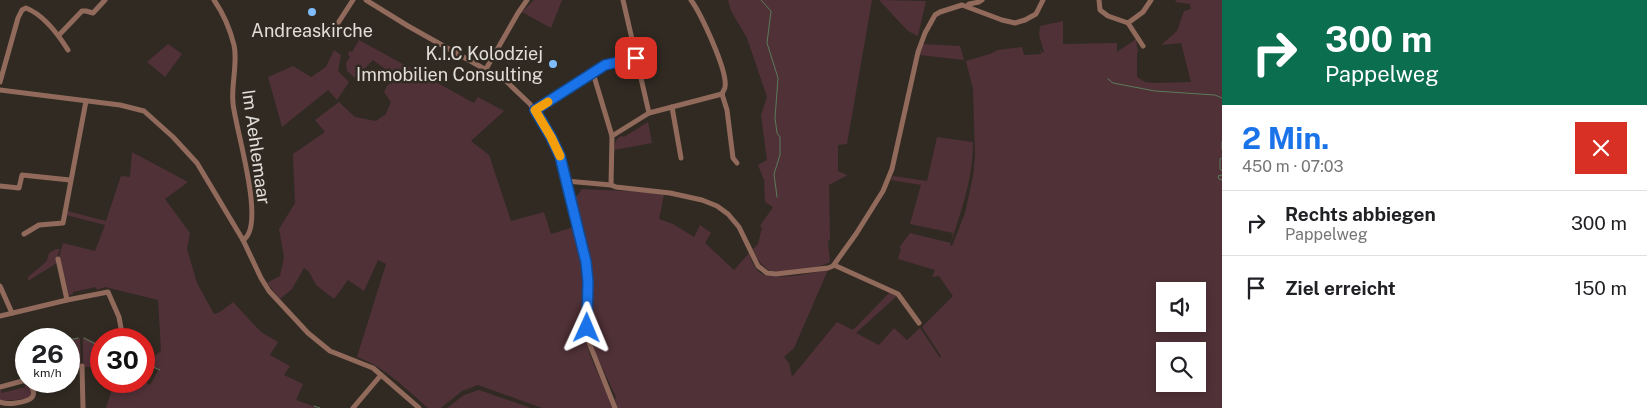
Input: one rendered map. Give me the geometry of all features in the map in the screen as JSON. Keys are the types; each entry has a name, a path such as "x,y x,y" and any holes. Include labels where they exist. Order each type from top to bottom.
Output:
{"street":[{"path":"59,35 82,11 92,13 105,0"},
{"name":"Im Aehlemaar","path":"214,0 223,16 235,47 233,108 246,166 252,218 249,234 243,240"},
{"path":"329,37 353,0"},
{"path":"366,0 514,87 535,110 557,149 566,181 586,262 588,340 615,408"},
{"path":"486,69 526,0"},
{"path":"623,0 649,113"},
{"path":"692,0 724,75 725,86 722,94 727,110 733,158 737,163"},
{"path":"967,6 982,0 984,13"},
{"path":"566,181 611,184 616,187 650,190 706,201 717,206 726,211 738,225 756,263 767,274 830,268 869,214 891,175 918,52 932,19 940,12 960,5 1007,22 1015,22 1026,20 1035,14 1044,0"},
{"path":"1099,0 1100,10 1108,16 1128,23 1143,46"},
{"path":"1128,23 1143,12 1151,0"},
{"path":"0,82 18,18 22,10 26,8 59,35 68,50"},
{"path":"535,110 605,65 636,58"},
{"path":"594,73 612,136 611,184"},
{"path":"0,90 120,105 144,111 173,137 197,163 243,240 260,278 269,291 308,333 330,351 373,368 419,408"},
{"path":"612,136 649,113 722,94"},
{"path":"24,234 39,225 63,223 86,101"},
{"path":"672,107 681,158"},
{"path":"0,186 19,188 22,175 70,180"},
{"path":"58,260 67,300"},
{"path":"834,265 898,294 919,323"},
{"path":"0,286 12,313"},
{"path":"0,316 108,292 119,318 121,328"},
{"path":"82,366 82,408"},
{"path":"353,408 381,375"},
{"path":"0,387 15,383"},
{"path":"0,402 9,404 28,402 33,398 34,393"}],"shaded area":[{"path":"534,0 562,0 551,28 522,12"},
{"path":"728,0 872,0 847,144 838,145 838,171 847,175 829,185 830,240 828,241 830,262 825,265 799,270 772,271 762,265 753,249 758,244 762,228 760,226 773,207 765,202 764,180 758,165 767,160 761,115 767,97 747,38 731,11"},
{"path":"879,0 926,1 918,36 908,31"},
{"path":"1176,0 1222,0 1222,408 617,408 616,397 596,355 591,337 590,288 586,257 572,197 578,195 582,189 647,192 664,195 659,219 673,224 694,237 700,225 711,233 705,243 734,270 749,253 753,265 764,275 781,277 828,270 794,348 784,357 789,363 792,377 837,322 853,330 890,292 898,295 856,333 879,345 894,328 907,340 920,328 940,358 941,356 922,327 953,296 939,276 932,277 935,270 898,259 901,249 899,248 910,233 951,243 950,245 952,246 965,213 975,156 973,89 966,61 998,50 1022,47 1024,55 1041,54 1040,49 1042,53 1044,52 1039,35 1040,26 1063,21 1063,44 1117,43 1117,52 1136,39 1138,52 1137,77 1145,82 1191,82 1181,43 1161,45 1177,31 1184,11 1191,9 1190,4 1175,2"},
{"path":"359,40 474,103 478,97 504,111 471,141 489,155 511,221 544,212 551,234 574,227 584,289 586,339 591,357 612,408 542,408 478,385 462,391 441,408 428,408 386,373 357,357 386,264 378,260 364,291 348,280 334,299 316,285 309,272 304,268 292,289 280,299 267,283 280,276 284,257 279,229 295,203 293,154 325,132 315,120 339,102 355,117 376,121 386,114 391,102 384,92 396,77 373,60 355,78 347,71 346,63 350,57 348,55 349,51 352,52"},
{"path":"168,44 182,54 165,77 147,62"},
{"path":"923,44 960,46 964,60 919,55"},
{"path":"334,50 341,55 338,71 349,82 337,100 328,90 282,127 268,77 293,66 311,77 326,67"},
{"path":"648,122 652,143 614,150 619,137 624,137"},
{"path":"937,137 973,142 969,181 951,243 953,233 910,224 921,185 891,180 893,176 927,181"},
{"path":"132,152 188,182 165,199 190,233 187,249 197,283 214,314 220,312 233,302 261,332 278,342 270,355 290,366 284,375 303,384 296,400 318,408 106,408 111,393 155,393 155,376 159,369 155,367 155,356 161,351 158,300 105,287 97,290 96,287 73,292 73,294 68,296 59,257 63,243 95,251 105,225 66,215 67,211 106,221 121,176 130,177"},
{"path":"60,249 56,260 57,263 28,281 28,277 47,261 49,253"},
{"path":"83,338 90,340 90,367 83,367"},
{"path":"0,389 2,393 15,390 15,393 31,393 32,395 27,399 0,401"},
{"path":"479,390 531,408 447,408 464,395"}],"waterway":[{"path":"761,0 771,11 767,43 778,78 775,118 777,133 780,137 780,155 774,174 777,197"},
{"path":"1108,79 1113,83 1155,91 1215,95 1222,98"},
{"path":"1222,142 1222,149"},
{"path":"1222,158 1220,159 1220,169 1222,171"},
{"path":"1222,175 1218,176 1222,180"},
{"path":"84,338 90,341"},
{"path":"155,368 160,370"},
{"path":"314,406 320,408"}],"slow traffic":[{"path":"548,102 535,110 560,156"}],"place":[{"name":"Andreaskirche","path":"312,12"},
{"name":"K.I.C Kolodziej Immobilien Consulting","path":"553,64"}],"route":[{"path":"587,328 588,282 586,262 560,156 535,110 605,65 636,58"}]}
